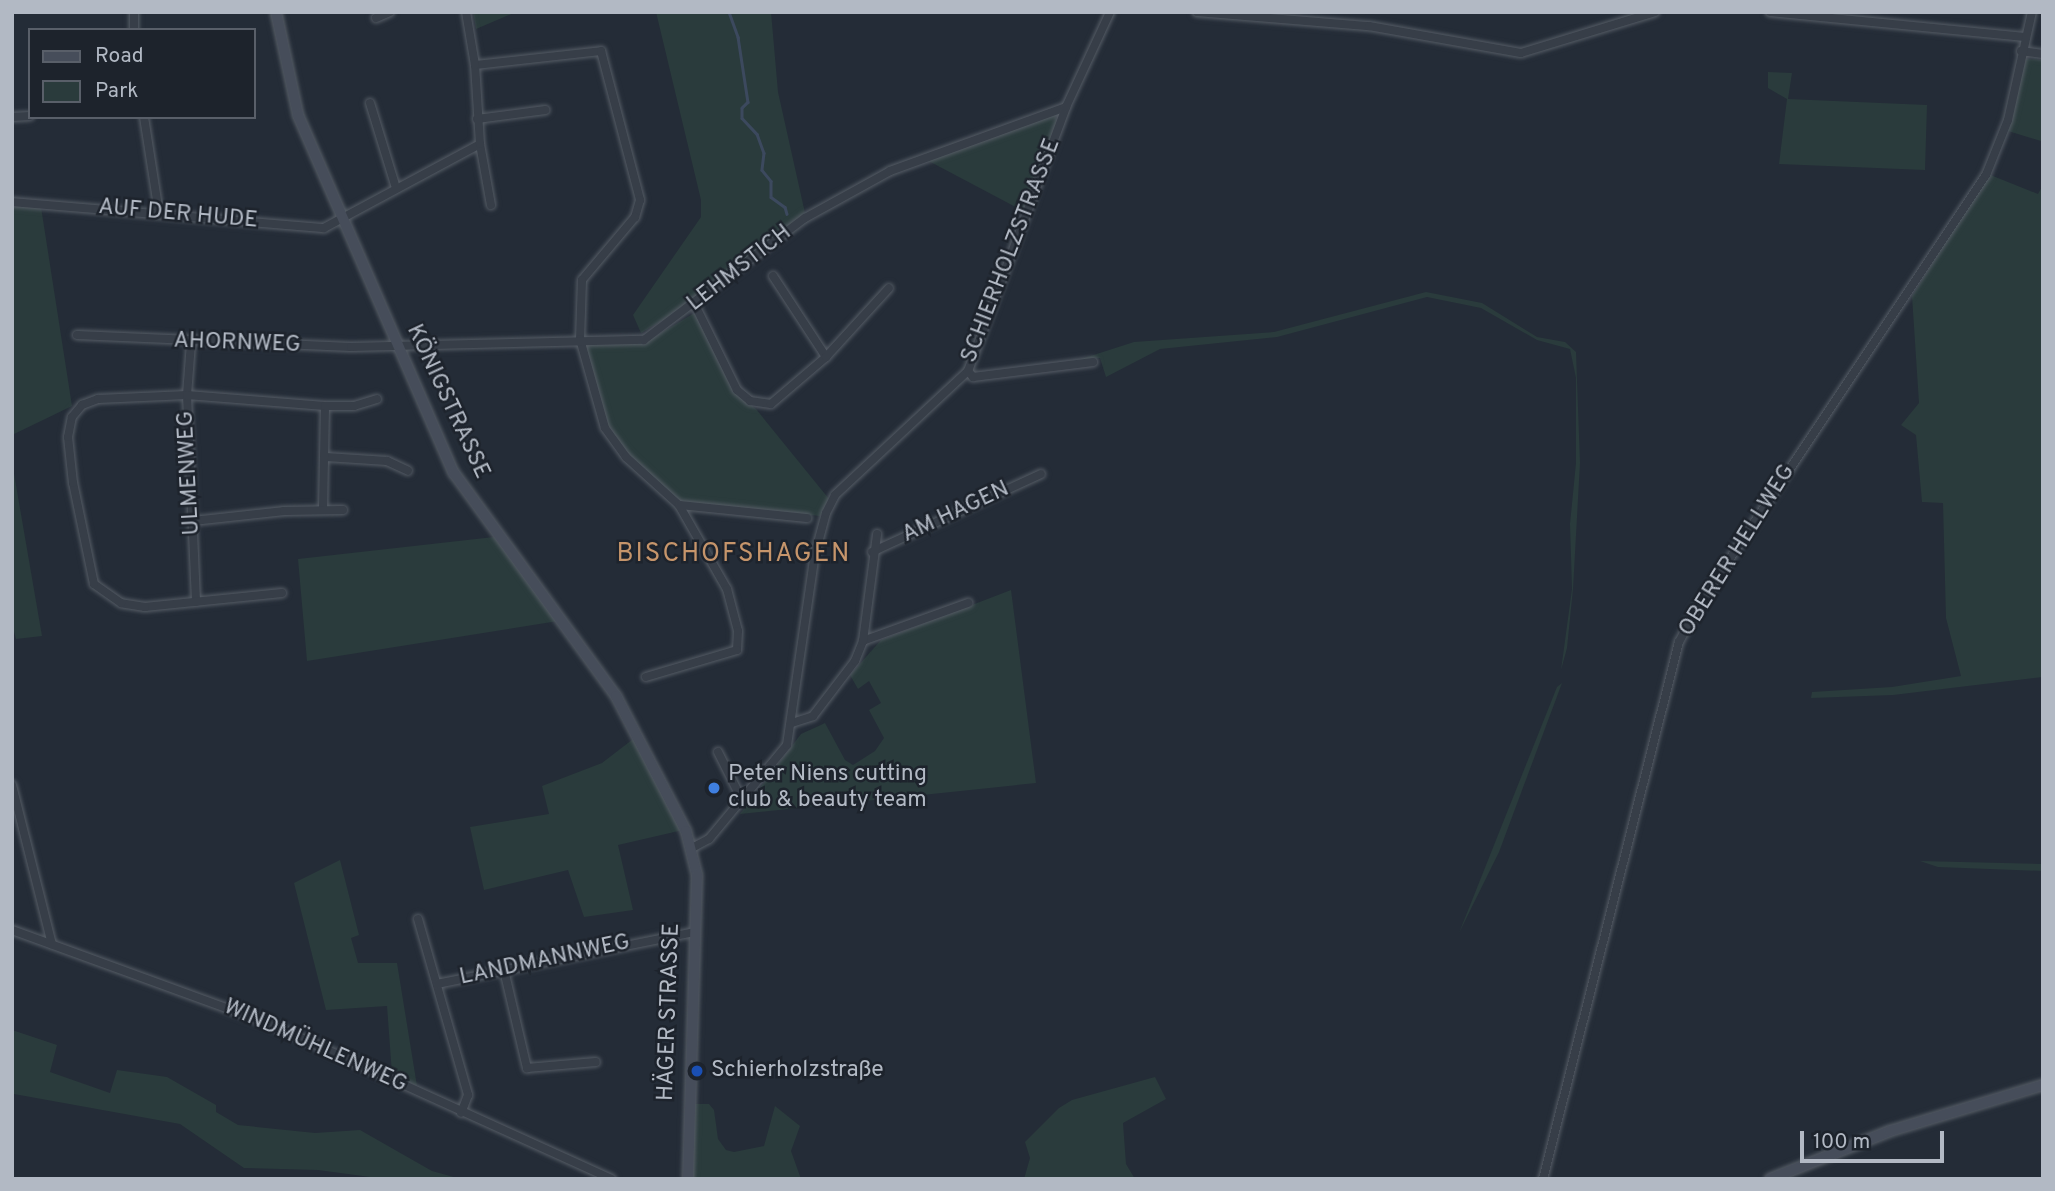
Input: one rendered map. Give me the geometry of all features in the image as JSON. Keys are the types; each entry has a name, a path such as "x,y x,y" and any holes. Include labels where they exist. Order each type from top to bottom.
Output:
{"main road":[{"name":"KÖNIGSTRASSE","path":"276,12 298,115 454,473 616,696 653,762 692,848"},
{"name":"HÄGER STRASSE","path":"688,1179 694,932 692,848"},
{"path":"1770,1179 1890,1131 2043,1084"}],"street":[{"path":"376,18 390,12"},
{"path":"466,12 475,65 480,144 491,205"},
{"name":"SCHIERHOLZSTRASSE","path":"692,848 709,839 787,745 815,554 825,513 835,495 968,371 1066,107 1110,12"},
{"path":"1196,12 1389,28 1521,53 1655,12"},
{"path":"1770,12 2025,37"},
{"name":"OBERER HELLWEG","path":"1543,1179 1682,634 1986,175 2008,120 2021,51 2032,12"},
{"path":"475,65 601,51 640,200 635,217 582,280 580,339 605,428 626,457 679,505 727,589 738,631 737,650 646,677"},
{"path":"2021,51 2043,54"},
{"path":"370,103 396,188"},
{"name":"LEHMSTICH","path":"397,344 644,340 695,305 805,218 890,171 1066,107"},
{"path":"477,119 545,110"},
{"path":"144,119 159,213"},
{"name":"AUF DER HUDE","path":"12,202 324,228 480,144"},
{"path":"773,276 826,357"},
{"path":"695,305 737,390 750,401 771,404 826,357 889,288"},
{"name":"AHORNWEG","path":"77,335 191,343 397,344"},
{"name":"ULMENWEG","path":"191,343 187,395 196,602"},
{"path":"968,371 973,377 1093,362"},
{"path":"282,593 196,602 130,605 94,584 68,437 72,417 82,405 98,399 187,395 354,406 377,399"},
{"path":"323,510 325,406"},
{"path":"326,457 387,461 408,471"},
{"name":"AM HAGEN","path":"872,552 1041,474"},
{"path":"679,505 807,518"},
{"path":"193,521 343,510"},
{"name":"AM HAGEN","path":"792,723 813,716 855,661 863,641 872,552 877,534"},
{"path":"863,641 968,603"},
{"path":"718,752 742,800"},
{"path":"12,785 52,944"},
{"name":"LANDMANNWEG","path":"418,919 468,1095 461,1113"},
{"name":"WINDMÜHLENWEG","path":"12,930 270,1024 611,1179"},
{"name":"LANDMANNWEG","path":"437,984 694,932"},
{"path":"504,970 527,1068 596,1062"}],"green space":[{"path":"473,12 516,12 476,29"},
{"path":"656,12 771,12 778,92 805,213 692,303 641,333 633,315 701,217 701,200"},
{"path":"2026,59 2043,60 2043,149 2041,141 2008,131"},
{"path":"1768,72 1792,73 1788,99 1927,105 1925,170 1779,164 1787,99 1768,88"},
{"path":"1055,115 1057,121 1023,211 923,158"},
{"path":"1988,174 2038,194 2043,185 2043,677 1893,695 1811,698 1812,692 1892,687 1961,676 1946,618 1943,503 1922,502 1916,435 1901,425 1919,403 1912,296"},
{"path":"12,205 41,207 72,406 12,435"},
{"path":"1426,292 1482,303 1537,337 1565,342 1576,352 1580,463 1573,589 1567,648 1561,670 1572,589 1570,524 1576,463 1576,378 1570,349 1537,340 1481,308 1427,297 1277,337 1160,349 1106,377 1100,358 1078,360 1134,342 1274,332"},
{"path":"696,312 735,392 756,409 829,499 820,516 680,502 627,455 610,432 585,345 646,342"},
{"path":"12,462 42,636 16,639 12,624"},
{"path":"494,537 558,621 307,661 298,559"},
{"path":"1011,590 1036,783 740,814 801,734 825,723 845,760 853,765 875,751 884,738 869,710 881,703 869,681 858,689 850,675 881,640"},
{"path":"1562,683 1499,852 1459,933 1557,687"},
{"path":"637,736 683,830 618,845 633,910 584,917 568,870 484,890 470,827 549,814 542,786 602,763"},
{"path":"340,860 359,935 351,938 358,963 397,963 417,1086 392,1074 387,1006 326,1010 294,883"},
{"path":"1920,861 2042,864 2043,871 1938,867"},
{"path":"12,1030 57,1045 50,1072 110,1093 117,1070 167,1077 216,1105 216,1112 238,1125 315,1133 360,1130 432,1171 461,1179 385,1179 318,1170 244,1168 180,1124 14,1094"},
{"path":"1155,1077 1166,1099 1123,1123 1126,1164 1135,1179 1024,1179 1030,1158 1025,1142 1059,1108 1072,1100"},
{"path":"693,1104 709,1104 714,1110 718,1139 726,1150 734,1152 764,1146 775,1106 800,1126 791,1151 801,1179 693,1179"}],"waterway":[{"path":"729,12 738,37 748,102 742,108 742,118 757,134 764,153 762,170 771,181 771,197 785,207 787,214"}],"place":[{"name":"Peter Niens cutting club & beauty team","path":"714,788"},
{"name":"Schierholzstraße","path":"697,1071"}],"district":[{"name":"BISCHOFSHAGEN","path":"734,555"}]}
